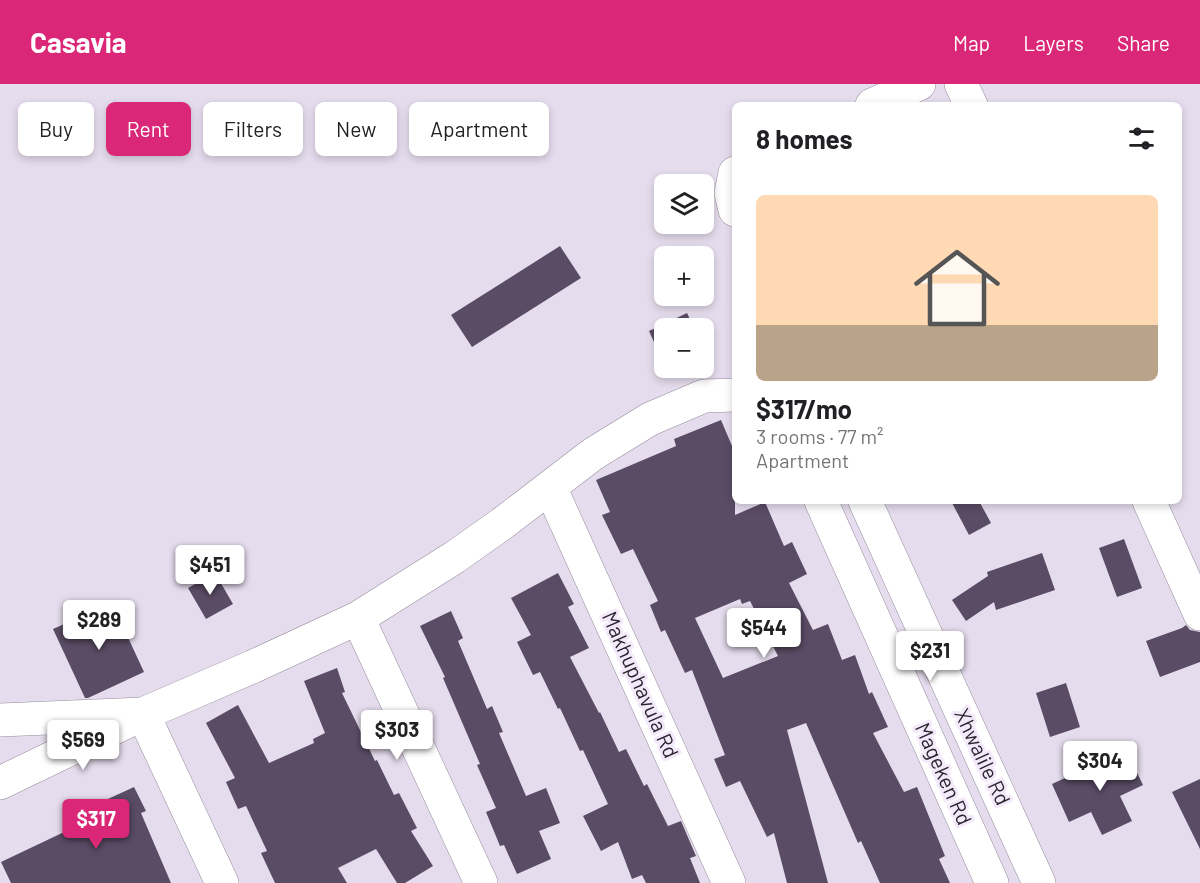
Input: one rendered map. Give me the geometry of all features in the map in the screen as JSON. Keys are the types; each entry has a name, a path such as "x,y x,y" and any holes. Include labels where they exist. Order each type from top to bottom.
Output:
{"street":[{"path":"879,102 919,84"},
{"path":"961,84 970,102"},
{"path":"0,783 143,714 358,618 455,557 593,454 650,419 704,396 732,395"},
{"name":"Makhuphavula Rd","path":"550,487 729,883"},
{"name":"Mageken Rd","path":"821,504 992,883"},
{"name":"Xhwalile Rd","path":"866,504 1040,883"},
{"path":"1150,504 1200,614"},
{"path":"358,618 481,883"},
{"path":"0,720 143,714"},
{"path":"143,714 222,883"}],"building":[{"path":"560,246 581,278 472,347 451,315"},
{"path":"687,313 689,318 676,318"},
{"path":"654,329 654,342 649,331"},
{"path":"721,420 732,446 732,504 735,504 735,515 760,504 766,504 784,546 792,542 807,574 789,583 813,630 828,624 842,660 855,655 869,694 872,692 888,727 873,733 904,792 917,787 945,856 939,859 950,883 880,883 861,841 858,843 806,723 787,730 828,883 787,883 774,833 767,837 740,781 726,787 714,759 725,755 692,670 685,673 665,630 661,632 650,605 658,601 633,549 621,554 602,515 610,512 596,480 676,446 674,439","holes":["740,599 742,604 750,601 778,656 723,678 695,618"]},
{"path":"953,504 981,504 991,523 969,535"},
{"path":"1124,539 1142,588 1117,597 1099,548"},
{"path":"1042,553 1055,590 996,610 994,602 966,621 952,600 988,576 987,572"},
{"path":"215,573 233,604 206,619 188,588"},
{"path":"558,573 574,604 568,607 589,648 570,657 619,752 626,749 644,786 647,784 668,826 681,821 696,856 690,858 700,883 646,883 642,875 632,879 618,842 601,851 583,816 608,804 583,750 580,751 540,672 533,675 517,642 531,635 511,598"},
{"path":"112,603 144,672 85,698 53,629"},
{"path":"451,611 463,638 458,641 487,709 492,706 503,732 499,733 526,796 546,788 560,823 539,831 551,859 517,874 504,845 500,846 486,812 496,808 443,678 445,677 420,626"},
{"path":"1186,625 1190,630 1200,632 1200,662 1160,677 1146,641"},
{"path":"337,668 345,692 342,693 394,795 399,793 417,828 411,831 433,866 405,883 397,883 376,849 338,868 347,883 275,883 261,853 267,851 246,806 238,809 226,782 235,778 206,723 238,705 269,763 314,743 313,739 325,733 304,681"},
{"path":"1066,683 1080,727 1050,737 1036,693"},
{"path":"1126,750 1143,785 1120,796 1132,821 1102,835 1091,812 1069,822 1052,784"},
{"path":"1200,779 1200,849 1172,792"},
{"path":"134,787 146,811 141,813 171,883 11,883 1,862 102,814 97,804"}]}
